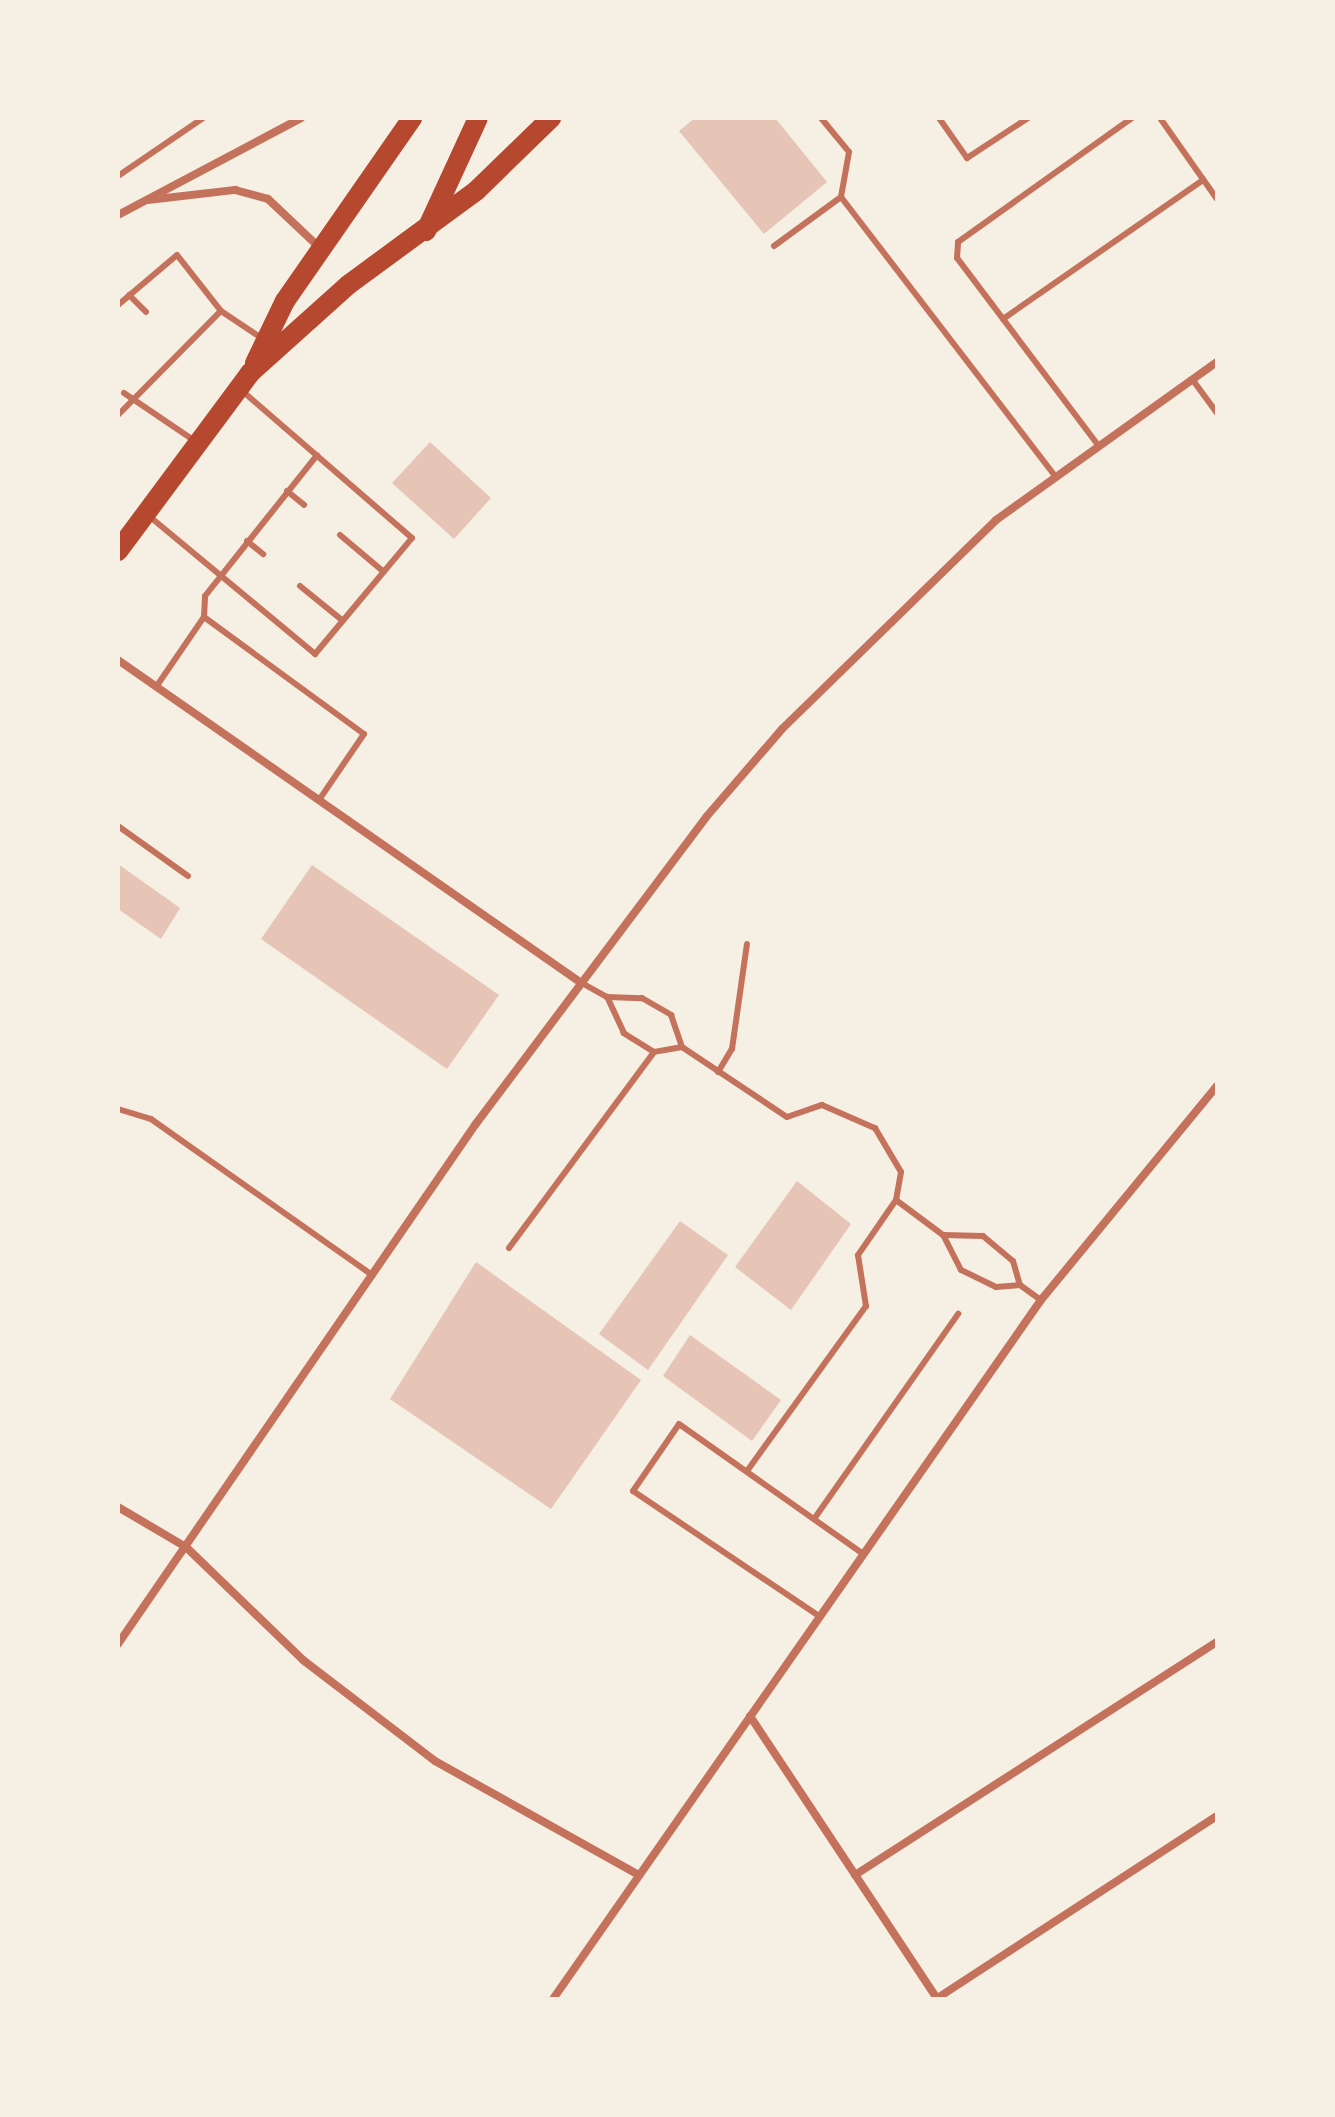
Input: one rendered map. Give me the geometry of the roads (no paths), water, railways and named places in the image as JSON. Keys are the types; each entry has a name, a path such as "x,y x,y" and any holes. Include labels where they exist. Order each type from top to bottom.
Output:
{"main road":[{"path":"118,551 245,381 321,249 412,118"},
{"path":"424,234 478,118"},
{"path":"245,381 348,285 424,234 551,118"}],"street":[{"path":"118,215 301,118"},
{"path":"143,201 235,190 268,199 321,249"},
{"path":"118,1644 372,1275 580,982 782,729 986,529 1055,476 1217,362"},
{"path":"118,660 580,982"},
{"path":"553,1999 1041,1300 1217,1086"},
{"path":"118,1507 186,1547 358,1705 501,1801 639,1875"},
{"path":"855,1875 1217,1642"},
{"path":"750,1716 936,1999 1217,1816"}],"lane":[{"path":"118,176 203,118"},
{"path":"774,246 841,197 849,152 821,118"},
{"path":"939,118 967,158 1028,118"},
{"path":"1098,445 957,258 958,242 1132,118"},
{"path":"1160,118 1217,199"},
{"path":"1003,319 1203,180"},
{"path":"841,197 1055,476"},
{"path":"118,305 177,255 221,311 266,341"},
{"path":"129,295 146,312"},
{"path":"118,415 221,311"},
{"path":"174,342 182,350"},
{"path":"148,368 156,377"},
{"path":"1192,379 1217,413"},
{"path":"146,513 315,654 412,538 317,455 245,381"},
{"path":"124,393 131,401 198,443"},
{"path":"156,687 204,617 205,596 220,574 317,455"},
{"path":"287,491 304,505"},
{"path":"340,535 384,572"},
{"path":"247,541 263,554"},
{"path":"300,586 343,621"},
{"path":"204,617 364,734 319,800"},
{"path":"118,826 188,876"},
{"path":"718,1072 732,1049 747,944"},
{"path":"580,982 607,997 642,998 671,1015 682,1047 787,1117 822,1105 875,1128 901,1172 896,1200 858,1255 866,1306 747,1471"},
{"path":"607,997 624,1033 654,1052 682,1047"},
{"path":"509,1248 654,1052"},
{"path":"118,1109 151,1119 372,1275"},
{"path":"896,1200 943,1235 961,1270 996,1287 1020,1285"},
{"path":"943,1235 983,1236 1013,1261 1020,1285 1041,1300"},
{"path":"814,1519 958,1314"},
{"path":"819,1616 633,1491 679,1424 863,1554"}]}
